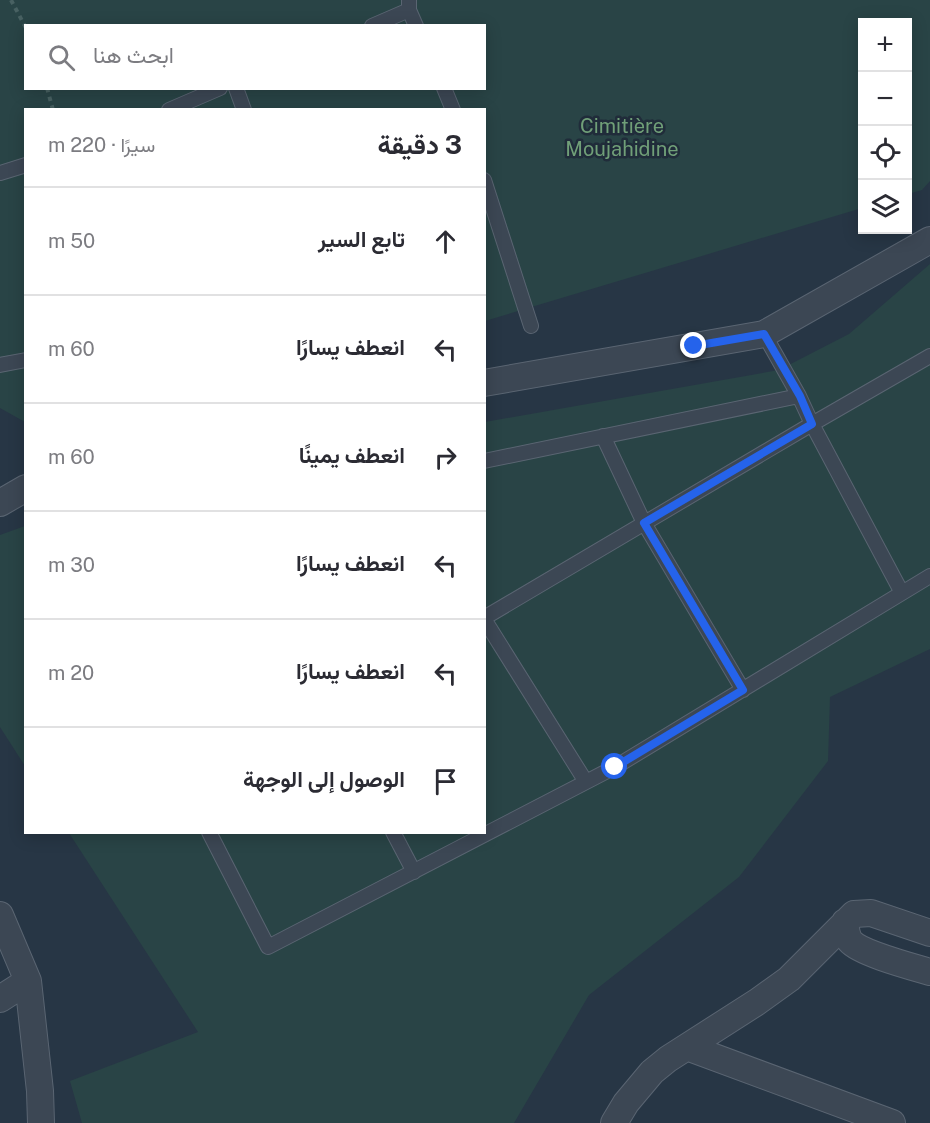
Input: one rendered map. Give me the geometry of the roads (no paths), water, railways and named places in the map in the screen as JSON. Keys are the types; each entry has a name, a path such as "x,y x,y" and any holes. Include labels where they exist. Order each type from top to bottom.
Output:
{"street":[{"path":"486,383 764,334 930,240"},
{"path":"0,503 24,489"},
{"path":"614,1123 626,1103 652,1072 789,979 854,914 871,913 930,933"},
{"path":"0,915 28,981 40,1091 41,1123"},
{"path":"845,922 847,936 851,943 887,959 930,972"},
{"path":"0,999 28,981"},
{"path":"687,1047 892,1123"}],"lane":[{"path":"376,24 409,5 415,24"},
{"path":"174,108 215,90"},
{"path":"237,90 243,108"},
{"path":"445,90 452,108"},
{"path":"0,173 24,166"},
{"path":"486,186 531,326"},
{"path":"764,334 800,396 812,424 902,593"},
{"path":"486,617 930,356"},
{"path":"0,365 24,360"},
{"path":"486,461 800,396"},
{"path":"603,436 644,523 743,690"},
{"path":"210,834 268,948 615,767 930,576"},
{"path":"486,621 586,782"},
{"path":"394,834 414,872"}],"park label":[{"name":"Cimitière Moujahidine","path":"622,138"}]}
